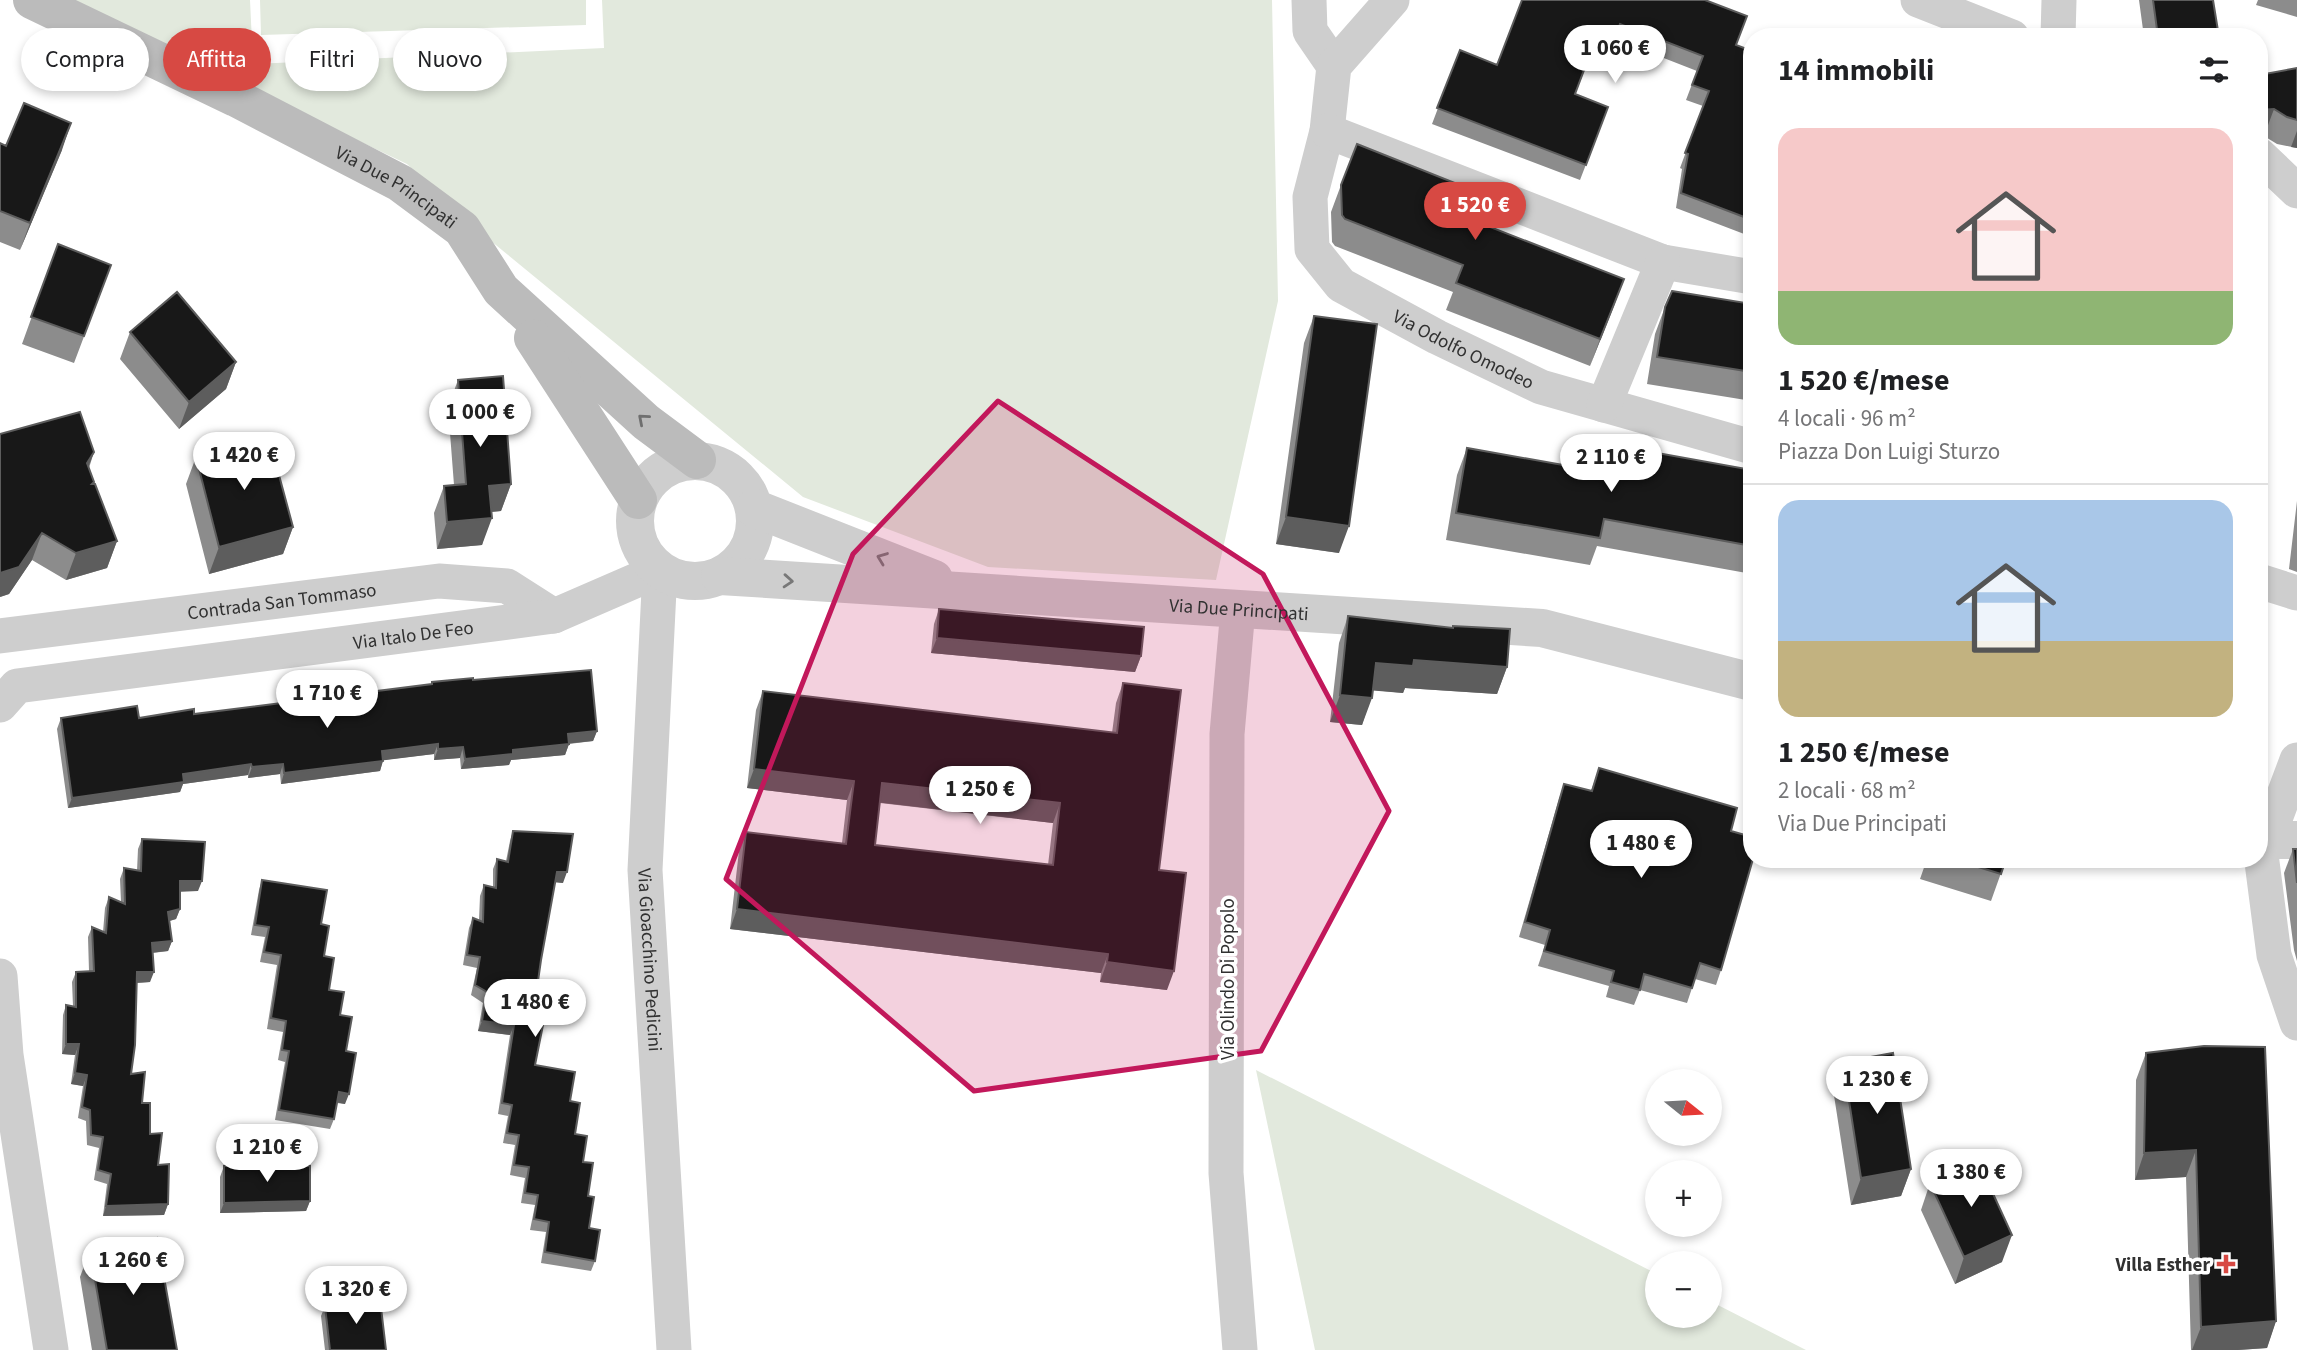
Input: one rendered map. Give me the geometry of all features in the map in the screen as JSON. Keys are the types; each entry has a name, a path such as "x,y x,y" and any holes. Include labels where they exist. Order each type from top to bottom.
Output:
{"main road":[{"name":"Via Due Principati","path":"32,0 236,98 400,183 461,229 501,289 646,422 697,460"},
{"path":"501,289 638,500"}],"street":[{"path":"1309,0 1310,30 1334,66 1392,0"},
{"path":"1918,0 1989,28"},
{"path":"2058,28 2059,0"},
{"name":"Via Odolfo Omodeo","path":"1334,66 1328,131 1310,197 1312,249 1341,285 1437,337 1542,387 1743,444"},
{"path":"1328,131 1663,262 1743,275"},
{"path":"2268,164 2297,191"},
{"path":"1604,405 1663,262"},
{"path":"697,460 718,465 736,476 747,489 754,508 755,530 749,550 742,559 720,576 699,582 679,580 660,570 638,544 634,523 638,500 649,481 665,468 697,460"},
{"path":"754,508 969,592"},
{"name":"Via Italo De Feo","path":"0,705 17,686 555,616 660,570"},
{"name":"Via Gioacchino Pedicini","path":"660,570 645,870 674,1350"},
{"name":"Via Due Principati","path":"720,576 1542,628 1743,680"},
{"name":"Contrada San Tommaso","path":"0,636 439,581 507,586 555,616"},
{"path":"2268,584 2297,593"},
{"name":"Via Olindo Di Popolo","path":"1238,609 1227,734 1226,1174 1240,1350"},
{"path":"2297,760 2271,839 2273,955 2297,1023"},
{"path":"0,976 6,1055 51,1350"}],"highlighted area":[{"path":"998,401 1263,574 1389,811 1261,1051 974,1091 726,879 853,554"}],"shaded area":[{"path":"63,0 250,0 251,28 163,28 163,48 149,41 149,28 122,28"},
{"path":"260,0 586,0 586,25 393,28 393,31 379,31 379,28 285,28 285,34 271,35 271,28 261,28"},
{"path":"602,0 1272,0 1278,301 1216,580 988,567 803,497 491,241 407,164 254,91 271,91 271,63 285,63 285,91 379,91 379,58 393,58 393,91 507,91 507,52 604,48"},
{"path":"1256,1070 1645,1268 1645,1328 1722,1328 1722,1307 1806,1350 1315,1350"}],"building":[{"path":"1522,0 1705,0 1747,16 1736,45 1743,48 1743,217 1681,193 1688,154 1685,153 1709,91 1692,85 1703,56 1620,24 1611,47 1595,41 1575,94 1608,107 1586,165 1437,108 1460,50 1497,65"},
{"path":"2153,0 2213,0 2218,28 2157,28"},
{"path":"2297,68 2297,120 2274,109 2268,109 2268,73"},
{"path":"24,103 71,123 30,223 0,211 0,143 6,146"},
{"path":"1357,144 1500,201 1490,227 1624,279 1600,339 1456,283 1463,265 1345,219 1342,215 1341,185"},
{"path":"58,244 111,265 84,336 31,317"},
{"path":"1672,291 1743,303 1743,371 1657,357 1665,307"},
{"path":"177,292 236,362 189,402 130,332"},
{"path":"1314,316 1377,324 1349,526 1286,517"},
{"path":"503,376 511,484 489,486 492,518 447,522 444,486 466,484 458,380"},
{"path":"80,412 94,452 87,463 94,482 92,484 95,484 117,541 76,553 42,533 19,567 0,573 0,434"},
{"path":"269,438 293,527 219,547 196,457"},
{"path":"1613,445 1743,468 1743,544 1604,519 1600,538 1456,513 1467,448 1608,473"},
{"path":"939,609 1144,627 1141,656 937,638"},
{"path":"1348,616 1453,628 1510,629 1507,667 1414,660 1413,666 1376,663 1372,698 1340,695"},
{"path":"591,670 597,731 568,734 569,744 465,759 463,747 438,749 438,744 382,751 383,761 284,773 283,764 252,767 251,764 183,774 184,782 72,798 61,718 137,706 139,718 194,709 194,714 432,682"},
{"path":"1123,683 1181,690 1159,870 1186,873 1174,971 1107,962 1108,954 737,909 746,832 846,844 854,781 754,769 763,691 1117,733","holes":["882,783 1060,803 1053,865 875,845"]},
{"path":"1599,768 1737,808 1731,831 1743,834 1743,868 1750,868 1721,970 1700,963 1692,988 1644,974 1640,990 1611,982 1614,971 1544,951 1550,930 1525,922 1564,784 1592,791"},
{"path":"513,831 573,834 567,872 557,872 541,960 537,988 550,990 535,1065 575,1072 570,1101 580,1103 575,1134 587,1136 583,1162 593,1163 588,1196 594,1197 589,1228 600,1230 595,1261 545,1252 549,1222 534,1219 538,1195 525,1193 529,1167 514,1165 519,1135 507,1133 512,1105 502,1103 514,1025 482,1021 487,992 475,985 480,957 467,955 473,918 483,922 484,885 496,888 497,859 508,862"},
{"path":"142,839 205,842 202,881 180,881 180,909 168,912 172,941 152,943 154,972 137,972 135,1045 131,1074 145,1072 142,1103 150,1103 150,1134 162,1133 158,1165 169,1164 168,1204 106,1206 111,1174 98,1170 103,1137 91,1135 90,1110 82,1107 87,1075 75,1073 79,1044 66,1044 66,1005 76,1007 76,972 94,971 92,927 106,933 109,897 125,904 124,868 141,871"},
{"path":"2293,849 2297,849 2297,883"},
{"path":"1981,868 2003,868 2001,874"},
{"path":"262,880 327,890 321,924 329,926 324,956 334,958 329,990 344,992 340,1015 352,1017 346,1051 356,1053 349,1094 339,1092 334,1119 279,1110 289,1051 282,1050 286,1021 271,1018 281,955 264,952 269,927 255,925"},
{"name":"Villa Esther","path":"2204,1046 2265,1047 2276,1321 2201,1327 2196,1150 2144,1153 2146,1053"},
{"path":"1893,1053 1911,1169 1861,1178 1843,1062"},
{"path":"1978,1161 2012,1235 1964,1257 1930,1183"},
{"path":"224,1166 310,1166 310,1201 224,1203"},
{"path":"157,1238 177,1350 107,1350 90,1250"},
{"path":"380,1299 386,1350 330,1350 325,1306"}],"place":[{"name":"Villa Esther","path":"2226,1264"}]}
